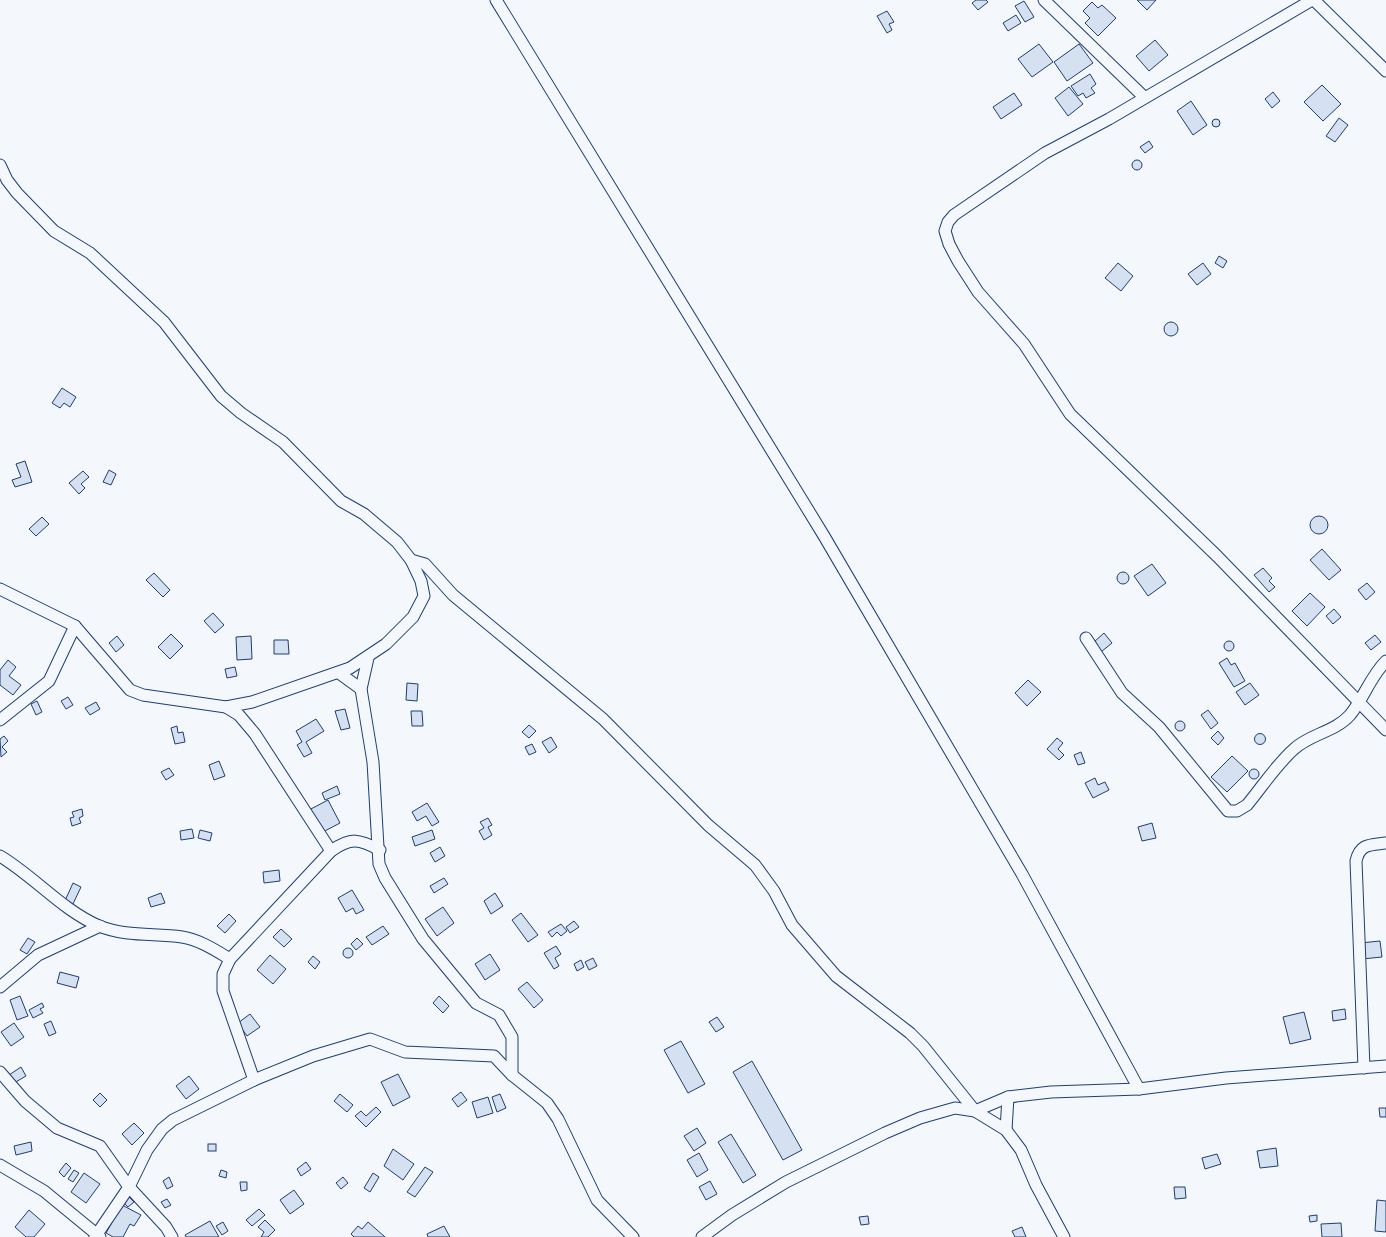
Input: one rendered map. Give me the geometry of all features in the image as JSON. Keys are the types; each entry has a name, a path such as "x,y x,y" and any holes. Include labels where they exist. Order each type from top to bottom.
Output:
{"street":[{"path":"496,0 824,536 1022,874 1139,1089"},
{"path":"1044,0 1144,97"},
{"path":"1386,71 1313,0 1109,119 1045,153 954,215 948,222 945,231 949,244 978,292 1024,344 1070,414 1217,556 1386,730"},
{"path":"0,165 7,180 17,193 54,231 90,253 164,322 220,396 283,442 341,501 364,514 397,542 411,560 421,581 424,596 414,617 368,658 339,673 252,702 226,708"},
{"path":"411,560 425,564 453,595 603,719 708,825 755,865 774,891 792,924 836,976 916,1040 975,1111 1006,1130 1021,1150 1036,1185 1064,1237"},
{"path":"0,589 75,626 130,690 143,695 226,708 240,715 255,734 331,852"},
{"path":"0,720 49,681 75,626"},
{"path":"1086,638 1122,693 1159,727 1228,811 1237,811 1247,805 1294,749 1306,740 1341,723 1358,702 1378,669 1386,661"},
{"path":"368,658 361,689 373,762 380,850 379,864 385,878 423,939 476,1002 499,1015 512,1037 512,1076"},
{"path":"339,673 361,689"},
{"path":"254,1080 223,991 223,974 230,959 331,852 343,842 352,840 380,850"},
{"path":"1364,1068 1356,861 1358,851 1363,846 1386,843"},
{"path":"0,856 27,873 70,910 100,926 125,933 182,937 198,941 230,959"},
{"path":"0,987 38,955 100,926"},
{"path":"0,1165 44,1191 98,1236 129,1188 147,1150 162,1129 173,1120 254,1080 313,1056 370,1039 405,1052 494,1056 512,1076 547,1103 558,1119 597,1200 633,1237"},
{"path":"702,1237 732,1215 786,1182 885,1133 920,1118 955,1108 975,1111 1008,1096 1052,1092 1139,1089 1226,1078 1386,1066"},
{"path":"0,1072 25,1101 57,1128 100,1146 129,1188 166,1227 172,1237"},
{"path":"1006,1130 1008,1096"}],"building":[{"path":"976,0 986,0 988,2 978,10 972,3"},
{"path":"1137,0 1156,0 1147,10"},
{"path":"1024,1 1034,17 1025,22 1015,6"},
{"path":"1092,2 1098,8 1102,5 1116,18 1098,36 1085,23 1090,18 1083,11"},
{"path":"887,11 894,22 889,24 892,30 887,33 877,16"},
{"path":"1016,15 1021,23 1008,31 1003,23"},
{"path":"1155,40 1168,55 1149,71 1136,56"},
{"path":"1039,44 1053,62 1032,77 1018,59"},
{"path":"1079,44 1093,63 1067,81 1054,62"},
{"path":"1090,74 1096,84 1091,88 1095,93 1086,98 1083,93 1078,96 1071,86"},
{"path":"1322,85 1341,104 1323,121 1304,102"},
{"path":"1069,87 1083,104 1068,116 1055,98"},
{"path":"1273,92 1280,101 1272,108 1265,99"},
{"path":"1014,93 1022,105 1001,119 993,107"},
{"path":"1191,101 1207,125 1193,135 1177,111"},
{"path":"1339,118 1348,125 1335,142 1326,136"},
{"path":"1216,119 1220,123 1216,127 1212,123"},
{"path":"1149,141 1153,147 1145,153 1140,147"},
{"path":"1137,160 1142,165 1137,170 1132,165"},
{"path":"1219,256 1227,261 1223,268 1215,263"},
{"path":"1118,263 1133,276 1121,291 1105,278"},
{"path":"1203,263 1211,274 1197,285 1188,274"},
{"path":"1171,322 1176,324 1178,329 1176,334 1171,336 1166,334 1164,329 1166,324"},
{"path":"62,388 76,397 70,407 64,403 60,408 52,403"},
{"path":"25,461 32,482 15,487 12,480 21,477 16,464"},
{"path":"109,470 116,474 111,485 103,482"},
{"path":"83,471 89,477 81,484 85,488 79,494 69,483"},
{"path":"1319,516 1325,519 1328,525 1325,531 1319,534 1313,531 1310,525 1313,519"},
{"path":"42,517 49,524 36,536 29,529"},
{"path":"1322,549 1341,570 1329,580 1310,560"},
{"path":"1152,564 1166,583 1148,596 1134,576"},
{"path":"1263,568 1272,578 1269,581 1275,587 1269,592 1254,575"},
{"path":"1121,572 1125,572 1129,578 1125,584 1121,584 1117,580 1117,576"},
{"path":"154,573 170,590 163,597 146,580"},
{"path":"1367,583 1375,592 1366,600 1358,590"},
{"path":"1310,593 1325,607 1307,626 1292,611"},
{"path":"1334,609 1341,617 1333,624 1326,616"},
{"path":"213,613 224,625 215,633 204,621"},
{"path":"1104,633 1112,643 1101,652 1094,642"},
{"path":"171,634 183,646 170,659 158,647"},
{"path":"1375,635 1381,642 1371,650 1365,643"},
{"path":"117,636 124,645 116,652 109,643"},
{"path":"251,636 252,659 237,660 236,637"},
{"path":"274,640 288,640 289,654 274,654"},
{"path":"1227,641 1231,641 1234,646 1233,650 1227,651 1224,648 1224,644"},
{"path":"1227,658 1231,665 1235,663 1245,681 1234,687 1219,663"},
{"path":"8,660 16,667 9,676 21,685 13,695 0,685 0,670"},
{"path":"235,667 237,676 227,678 225,669"},
{"path":"1028,680 1041,692 1027,706 1015,693"},
{"path":"407,683 418,684 417,701 406,700"},
{"path":"1250,683 1259,695 1245,705 1236,692"},
{"path":"68,697 73,705 66,709 61,701"},
{"path":"37,701 42,712 36,715 31,704"},
{"path":"96,702 100,709 90,715 85,708"},
{"path":"345,709 350,728 341,730 335,711"},
{"path":"1208,710 1218,723 1211,729 1201,715"},
{"path":"411,711 422,711 423,726 412,726"},
{"path":"316,719 324,731 306,742 312,753 304,757 297,745 302,742 296,731"},
{"path":"1178,721 1182,721 1185,726 1184,730 1178,731 1175,728 1175,724"},
{"path":"529,725 536,731 529,738 522,732"},
{"path":"177,726 178,733 183,732 185,742 175,744 171,728"},
{"path":"1218,731 1224,738 1218,745 1211,738"},
{"path":"1260,733 1266,739 1260,745 1254,739"},
{"path":"4,736 8,741 2,747 7,752 1,757 0,739"},
{"path":"551,737 557,747 549,753 542,742"},
{"path":"1057,738 1063,743 1058,749 1064,755 1059,760 1047,749"},
{"path":"532,744 536,752 529,755 525,747"},
{"path":"1081,752 1085,763 1078,765 1074,755"},
{"path":"1232,756 1248,771 1227,792 1211,777"},
{"path":"219,761 225,776 214,780 209,765"},
{"path":"169,768 174,775 166,780 161,772"},
{"path":"1252,769 1256,769 1259,774 1258,778 1252,779 1249,776 1249,772"},
{"path":"1095,778 1098,785 1105,782 1109,790 1093,798 1085,783"},
{"path":"337,786 340,794 325,800 322,793"},
{"path":"328,800 340,823 321,833 309,810"},
{"path":"427,803 439,822 432,826 426,816 417,821 412,812"},
{"path":"82,809 83,816 79,818 81,823 72,826 70,818 74,817 72,812"},
{"path":"488,818 492,825 488,827 492,835 484,840 479,831 484,828 480,822"},
{"path":"1152,823 1156,838 1142,841 1138,827"},
{"path":"192,829 194,838 181,840 180,831"},
{"path":"200,830 212,833 210,841 198,838"},
{"path":"432,830 435,839 415,846 412,837"},
{"path":"440,847 445,856 435,862 430,853"},
{"path":"279,870 280,881 264,883 263,872"},
{"path":"444,878 448,884 434,893 430,886"},
{"path":"73,883 81,887 72,906 64,903"},
{"path":"352,890 364,910 356,914 353,908 346,912 338,898"},
{"path":"161,893 165,903 151,907 148,898"},
{"path":"495,893 503,906 491,914 484,901"},
{"path":"443,907 454,923 437,936 425,919"},
{"path":"521,913 538,935 528,942 512,920"},
{"path":"229,914 236,921 225,933 217,926"},
{"path":"574,921 579,927 570,933 566,927"},
{"path":"561,924 567,931 561,936 557,932 552,937 548,932"},
{"path":"383,926 389,934 372,945 366,937"},
{"path":"281,929 292,939 284,947 273,937"},
{"path":"28,938 35,942 27,954 20,950"},
{"path":"357,938 363,944 356,950 351,944"},
{"path":"1380,941 1382,957 1362,959 1360,943"},
{"path":"556,946 561,954 555,958 559,966 554,969 544,953"},
{"path":"348,948 353,953 348,958 343,953"},
{"path":"490,954 500,970 485,980 475,964"},
{"path":"270,955 286,969 273,984 257,970"},
{"path":"313,956 320,962 315,969 308,962"},
{"path":"593,958 597,966 589,970 585,962"},
{"path":"581,960 584,967 577,971 574,964"},
{"path":"60,972 79,977 76,988 57,983"},
{"path":"527,982 543,1000 534,1008 518,989"},
{"path":"20,996 28,1016 17,1020 10,1000"},
{"path":"439,996 449,1006 443,1013 433,1003"},
{"path":"42,1003 44,1007 40,1009 43,1013 33,1018 29,1010"},
{"path":"1345,1009 1346,1019 1333,1021 1332,1011"},
{"path":"1304,1012 1311,1039 1290,1044 1283,1017"},
{"path":"250,1014 260,1027 247,1036 238,1023"},
{"path":"717,1017 724,1027 716,1032 709,1022"},
{"path":"51,1021 56,1033 49,1036 44,1024"},
{"path":"14,1023 24,1037 11,1046 1,1032"},
{"path":"681,1041 705,1084 688,1093 664,1050"},
{"path":"752,1061 802,1150 783,1160 733,1072"},
{"path":"21,1067 26,1076 14,1083 9,1075"},
{"path":"398,1074 410,1097 393,1106 381,1082"},
{"path":"189,1076 199,1089 186,1099 176,1086"},
{"path":"461,1092 467,1100 458,1107 452,1099"},
{"path":"100,1093 107,1100 100,1107 93,1100"},
{"path":"340,1094 353,1105 347,1112 334,1101"},
{"path":"500,1094 506,1108 497,1112 492,1097"},
{"path":"488,1097 493,1113 477,1118 472,1102"},
{"path":"376,1107 381,1112 366,1127 355,1116 361,1111 366,1116"},
{"path":"1379,1108 1386,1108 1386,1117 1380,1117"},
{"path":"134,1123 144,1133 132,1145 122,1134"},
{"path":"697,1128 706,1143 694,1151 684,1136"},
{"path":"731,1134 756,1175 743,1183 718,1142"},
{"path":"31,1142 32,1151 16,1155 14,1146"},
{"path":"208,1144 216,1144 216,1151 208,1151"},
{"path":"1276,1148 1278,1166 1260,1168 1257,1151"},
{"path":"393,1149 414,1164 403,1180 384,1166"},
{"path":"699,1153 708,1170 697,1177 687,1160"},
{"path":"1217,1154 1221,1164 1205,1169 1202,1158"},
{"path":"306,1162 311,1169 301,1176 297,1169"},
{"path":"66,1163 71,1168 64,1177 59,1172"},
{"path":"425,1167 433,1172 415,1197 407,1192"},
{"path":"74,1170 79,1173 73,1182 68,1179"},
{"path":"221,1170 227,1172 226,1178 219,1176"},
{"path":"84,1173 100,1184 86,1203 71,1192"},
{"path":"373,1173 379,1177 370,1192 364,1188"},
{"path":"169,1177 173,1186 167,1189 163,1181"},
{"path":"343,1177 348,1183 341,1189 336,1183"},
{"path":"710,1181 717,1194 706,1200 699,1187"},
{"path":"240,1182 247,1182 247,1190 241,1191"},
{"path":"1174,1187 1185,1187 1186,1198 1175,1199"},
{"path":"294,1190 304,1204 290,1214 280,1200"},
{"path":"129,1197 134,1202 128,1207 123,1202"},
{"path":"167,1199 171,1205 165,1208 161,1202"},
{"path":"1377,1200 1386,1201 1386,1232 1375,1231"},
{"path":"122,1205 141,1215 134,1226 130,1224 123,1237 113,1237 106,1233"},
{"path":"259,1209 265,1215 252,1226 246,1220"},
{"path":"29,1210 45,1224 34,1237 26,1237 15,1227"},
{"path":"1317,1215 1317,1221 1310,1222 1309,1216"},
{"path":"868,1216 869,1224 861,1225 859,1217"},
{"path":"265,1220 275,1230 268,1237 261,1237 264,1232 258,1227"},
{"path":"210,1221 219,1237 186,1237 185,1235"},
{"path":"223,1222 228,1231 222,1235 216,1226"},
{"path":"368,1222 385,1237 354,1237 351,1234 358,1226 362,1229"},
{"path":"1341,1223 1342,1237 1322,1237 1321,1224"},
{"path":"444,1226 450,1237 428,1237 427,1234"},
{"path":"1022,1227 1026,1237 1015,1237 1012,1231"}]}
